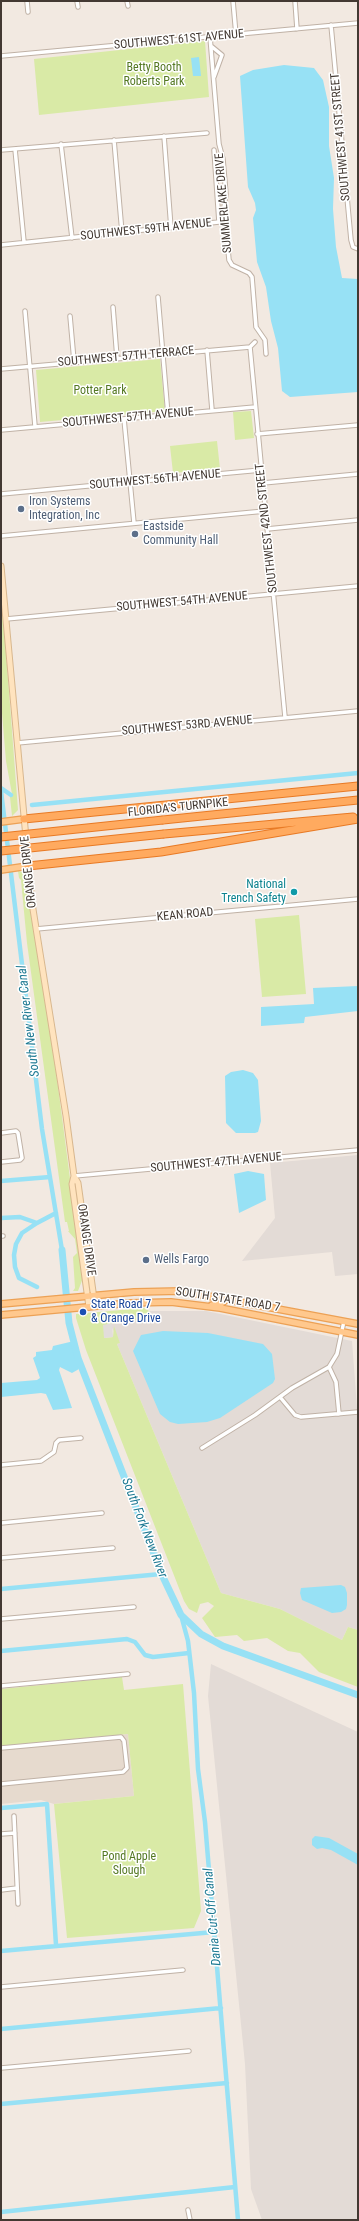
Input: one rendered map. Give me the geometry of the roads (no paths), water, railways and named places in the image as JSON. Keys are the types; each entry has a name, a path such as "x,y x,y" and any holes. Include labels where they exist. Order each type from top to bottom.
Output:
{"highway":[{"path":"24,819 358,786"},
{"name":"FLORIDA'S TURNPIKE","path":"1,837 358,800"},
{"path":"28,866 161,852 358,818"},
{"name":"FLORIDA'S TURNPIKE","path":"1,851 164,834 358,818"}],"main road":[{"path":"1,822 24,819"},
{"path":"1,870 28,866"},
{"name":"SOUTH STATE ROAD 7","path":"1,1304 164,1290 195,1292 358,1324"},
{"path":"208,1306 221,1304 228,1298"},
{"name":"SOUTH STATE ROAD 7","path":"1,1315 150,1302 208,1306 358,1335"}],"street":[{"path":"27,1 28,12"},
{"path":"78,1 78,7"},
{"path":"127,1 128,6"},
{"path":"233,1 236,34"},
{"path":"295,1 298,28"},
{"name":"SOUTHWEST 61ST AVENUE","path":"1,56 358,23"},
{"name":"SOUTHWEST 41ST STREET","path":"331,26 349,226 353,247 358,249"},
{"name":"SUMMERLAKE DRIVE","path":"210,37 219,144 223,159 226,194 224,207 229,260 232,265 252,277 256,327 265,340 266,354"},
{"path":"211,46 222,55 220,64 213,77"},
{"path":"212,63 220,64"},
{"path":"1,150 207,133"},
{"path":"164,136 171,228"},
{"path":"114,140 122,233"},
{"path":"62,144 72,238"},
{"path":"15,149 24,242"},
{"name":"SOUTHWEST 59TH AVENUE","path":"1,245 219,222 214,150"},
{"path":"158,297 168,415"},
{"path":"113,307 117,358"},
{"path":"25,311 35,426"},
{"path":"70,316 74,361"},
{"path":"250,347 255,342"},
{"name":"SOUTHWEST 57TH TERRACE","path":"1,369 74,361 250,347"},
{"name":"SOUTHWEST 42ND STREET","path":"250,347 257,434 285,717"},
{"path":"207,350 212,410"},
{"name":"SOUTHWEST 57TH AVENUE","path":"1,430 255,407"},
{"path":"124,419 134,523"},
{"path":"257,434 358,425"},
{"name":"SOUTHWEST 56TH AVENUE","path":"1,494 261,470"},
{"path":"263,483 358,474"},
{"path":"1,536 265,511"},
{"path":"267,529 358,520"},
{"name":"ORANGE DRIVE","path":"1,566 28,866 36,929 74,1176 78,1183 86,1239 92,1306"},
{"name":"SOUTHWEST 54TH AVENUE","path":"6,619 358,586"},
{"name":"SOUTHWEST 53RD AVENUE","path":"17,743 358,711"},
{"name":"KEAN ROAD","path":"36,929 358,899"},
{"path":"1,1133 16,1131 19,1136 22,1155 20,1160 1,1162"},
{"name":"SOUTHWEST 47TH AVENUE","path":"74,1176 358,1150"},
{"name":"ORANGE DRIVE","path":"74,1176 72,1184 78,1230 91,1296"},
{"path":"78,1230 86,1239"},
{"path":"202,1448 256,1415 280,1397 329,1367 337,1354 344,1321"},
{"path":"329,1367 336,1382 339,1414"},
{"path":"280,1397 295,1415 301,1417 358,1412"},
{"path":"1,1465 41,1461 54,1452 56,1444 60,1440 81,1438"},
{"path":"1,1523 102,1513"},
{"path":"1,1558 113,1548"},
{"path":"1,1619 134,1607"},
{"path":"1,1686 128,1674"},
{"path":"1,1748 120,1737 124,1741 127,1768 123,1772 1,1784"},
{"path":"14,1816 18,1904"},
{"path":"1,1834 15,1833"},
{"path":"1,1890 17,1888"},
{"path":"1,1987 183,1970"},
{"path":"1,2068 189,2051"},
{"path":"188,2210 190,2220"}],"water":[{"path":"199,57 201,76 193,76 191,58"},
{"path":"284,65 314,68 323,80 329,107 329,146 334,178 333,209 336,247 342,278 358,279 358,392 290,397 282,391 278,348 271,321 266,287 257,262 253,218 256,210 255,203 248,187 240,76 253,70"},
{"path":"358,986 358,1011 305,1017 304,1023 261,1026 261,1007 314,1004 313,988"},
{"path":"243,1070 253,1073 258,1080 261,1121 258,1132 255,1133 236,1133 226,1123 225,1076 231,1072"},
{"path":"248,1171 264,1174 266,1200 239,1213 234,1174"},
{"path":"163,1331 208,1333 263,1344 272,1354 275,1379 273,1383 220,1418 207,1422 178,1424 170,1422 160,1414 133,1351 141,1335"},
{"path":"74,1341 79,1369 72,1373 60,1367 59,1370 72,1408 53,1410 46,1394 41,1393 1,1397 1,1383 37,1380 40,1378 33,1358 36,1356 36,1352 52,1350 53,1346"},
{"path":"341,1585 345,1587 347,1593 347,1605 346,1609 341,1612 332,1613 302,1600 300,1593 301,1588"},
{"path":"315,1836 329,1838 358,1854 358,1865 331,1850 322,1848 317,1849 312,1845 312,1839"}],"waterway":[{"path":"32,805 358,773"},
{"path":"1,788 11,795"},
{"name":"South New River Canal","path":"1,791 42,1129 62,1250"},
{"path":"1,1181 50,1177"},
{"path":"1,1218 20,1217 37,1223 56,1213"},
{"path":"37,1223 22,1233 16,1244 14,1255 15,1267 19,1278 37,1287"},
{"name":"South Fork New River","path":"62,1250 69,1323 78,1358 163,1577 181,1615 201,1634 223,1646 358,1695"},
{"path":"1,1589 161,1574"},
{"name":"Dania Cut-Off Canal","path":"181,1615 188,1641 194,1693 198,1769 205,1822 238,2220"},
{"path":"1,1651 127,1639 135,1642 145,1655 153,1657 189,1653"},
{"path":"1,1808 47,1804 56,1945"},
{"path":"1,1951 214,1932"},
{"path":"1,2029 221,2008"},
{"path":"1,2104 227,2083"},
{"path":"1,2212 235,2187"}],"place":[{"name":"Iron Systems Integration, Inc","path":"21,509"},
{"name":"Eastside Community Hall","path":"135,534"},
{"name":"National Trench Safety","path":"294,892"},
{"name":"Wells Fargo","path":"146,1260"},
{"name":"State Road 7 & Orange Drive","path":"83,1312"}],"park label":[{"name":"Betty Booth Roberts Park","path":"154,75"},
{"name":"Potter Park","path":"100,391"},
{"name":"Pond Apple Slough","path":"129,1864"}]}
